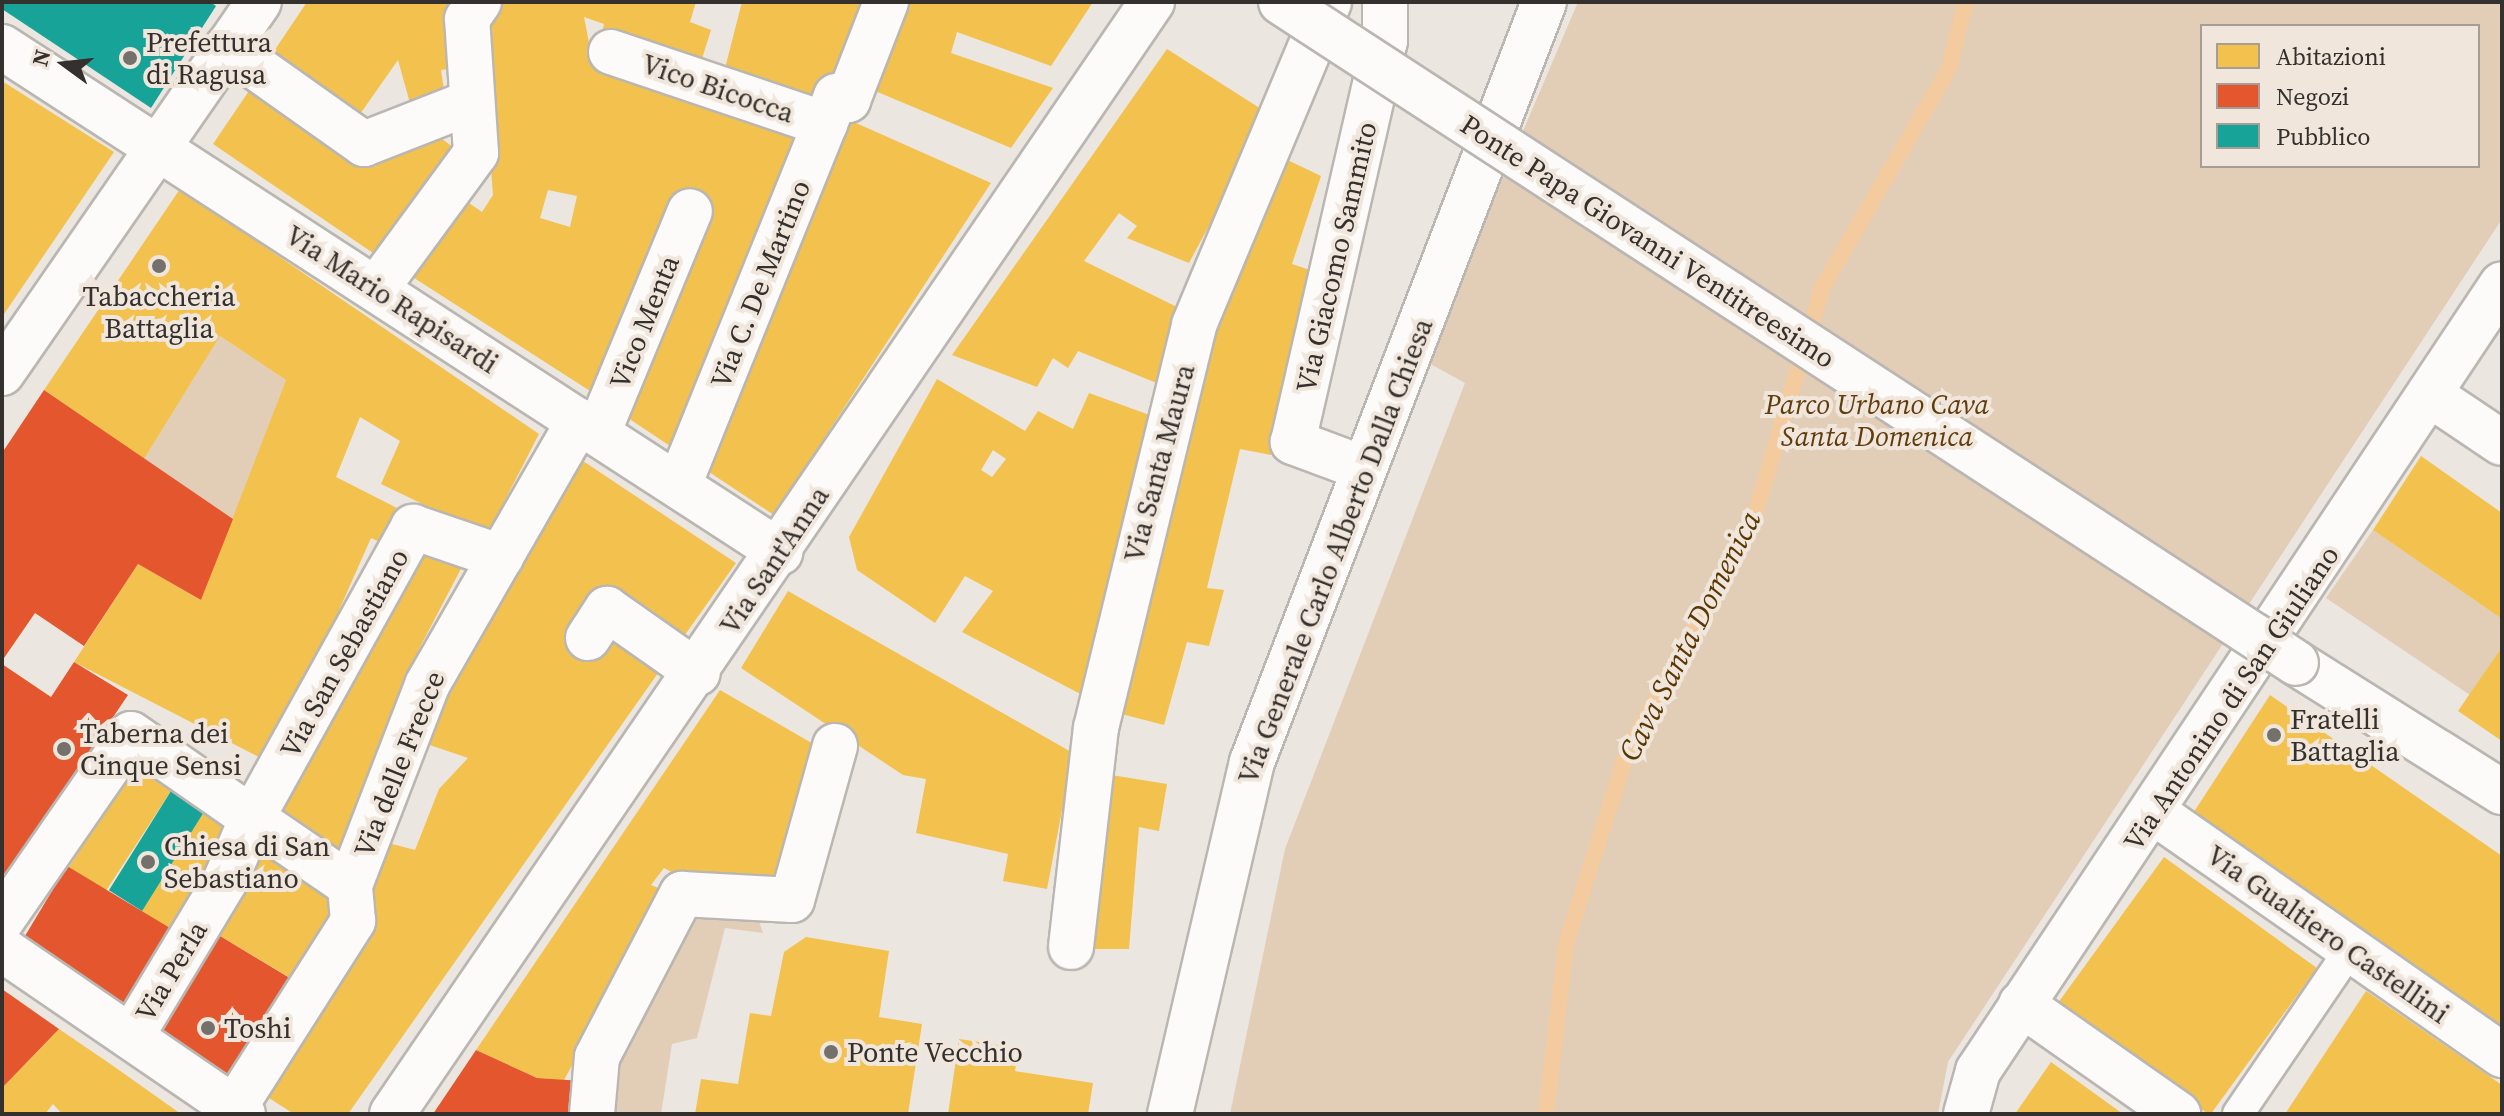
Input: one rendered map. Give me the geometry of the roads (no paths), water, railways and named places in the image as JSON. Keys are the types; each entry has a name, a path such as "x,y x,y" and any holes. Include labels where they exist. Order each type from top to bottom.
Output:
{"street":[{"path":"2,373 259,2"},
{"path":"376,289 476,153 467,19 479,2"},
{"name":"Via C. De Martino","path":"679,485 836,112 886,2"},
{"name":"Via Sant'Anna","path":"392,1114 698,673 1152,2"},
{"name":"Ponte Papa Giovanni Ventitreesimo","path":"1281,2 2296,663 2502,792"},
{"name":"Via Santa Maura","path":"1071,947 1096,728 1194,325 1329,2"},
{"name":"Via Giacomo Sammito","path":"1360,467 1293,442 1385,41 1385,2"},
{"name":"Via Generale Carlo Alberto Dalla Chiesa","path":"1170,1114 1252,762 1360,467 1544,2"},
{"name":"Via Mario Rapisardi","path":"2,47 780,552"},
{"path":"227,47 364,144 472,102"},
{"name":"Vico Bicocca","path":"611,52 836,112"},
{"name":"Vico Menta","path":"589,427 690,211"},
{"name":"Via Antonino di San Giuliano","path":"1966,1114 1978,1071 2021,1004 2155,813 2432,396 2502,284"},
{"path":"2432,396 2502,443"},
{"name":"Via delle Frecce","path":"239,1111 353,921 350,885 427,685 501,557 589,427"},
{"name":"Via San Sebastiano","path":"252,818 413,527 501,557"},
{"path":"588,638 607,609 698,673"},
{"path":"2,920 131,734 350,885"},
{"path":"592,1114 597,1057 682,894 792,900 835,746"},
{"name":"Via Gualtiero Castellini","path":"2155,813 2502,1055"},
{"name":"Via Perla","path":"131,1037 225,881 252,818"},
{"path":"2,949 239,1111"},
{"path":"2021,1004 2178,1114"}],"lane":[{"path":"2238,1114 2350,950"}],"waterway":[{"name":"Cava Santa Domenica","path":"1546,1114 1566,944 1627,752 1754,518 1822,288 1948,71 1966,2"}],"place":[{"name":"Prefettura di Ragusa","path":"130,58"},
{"name":"Tabaccheria Battaglia","path":"159,266"},
{"name":"Fratelli Battaglia","path":"2274,735"},
{"name":"Taberna dei Cinque Sensi","path":"64,749"},
{"name":"Chiesa di San Sebastiano","path":"148,862"},
{"name":"Toshi","path":"208,1028"},
{"name":"Ponte Vecchio","path":"831,1052"}],"park label":[{"name":"Parco Urbano Cava Santa Domenica","path":"1877,420"}]}
